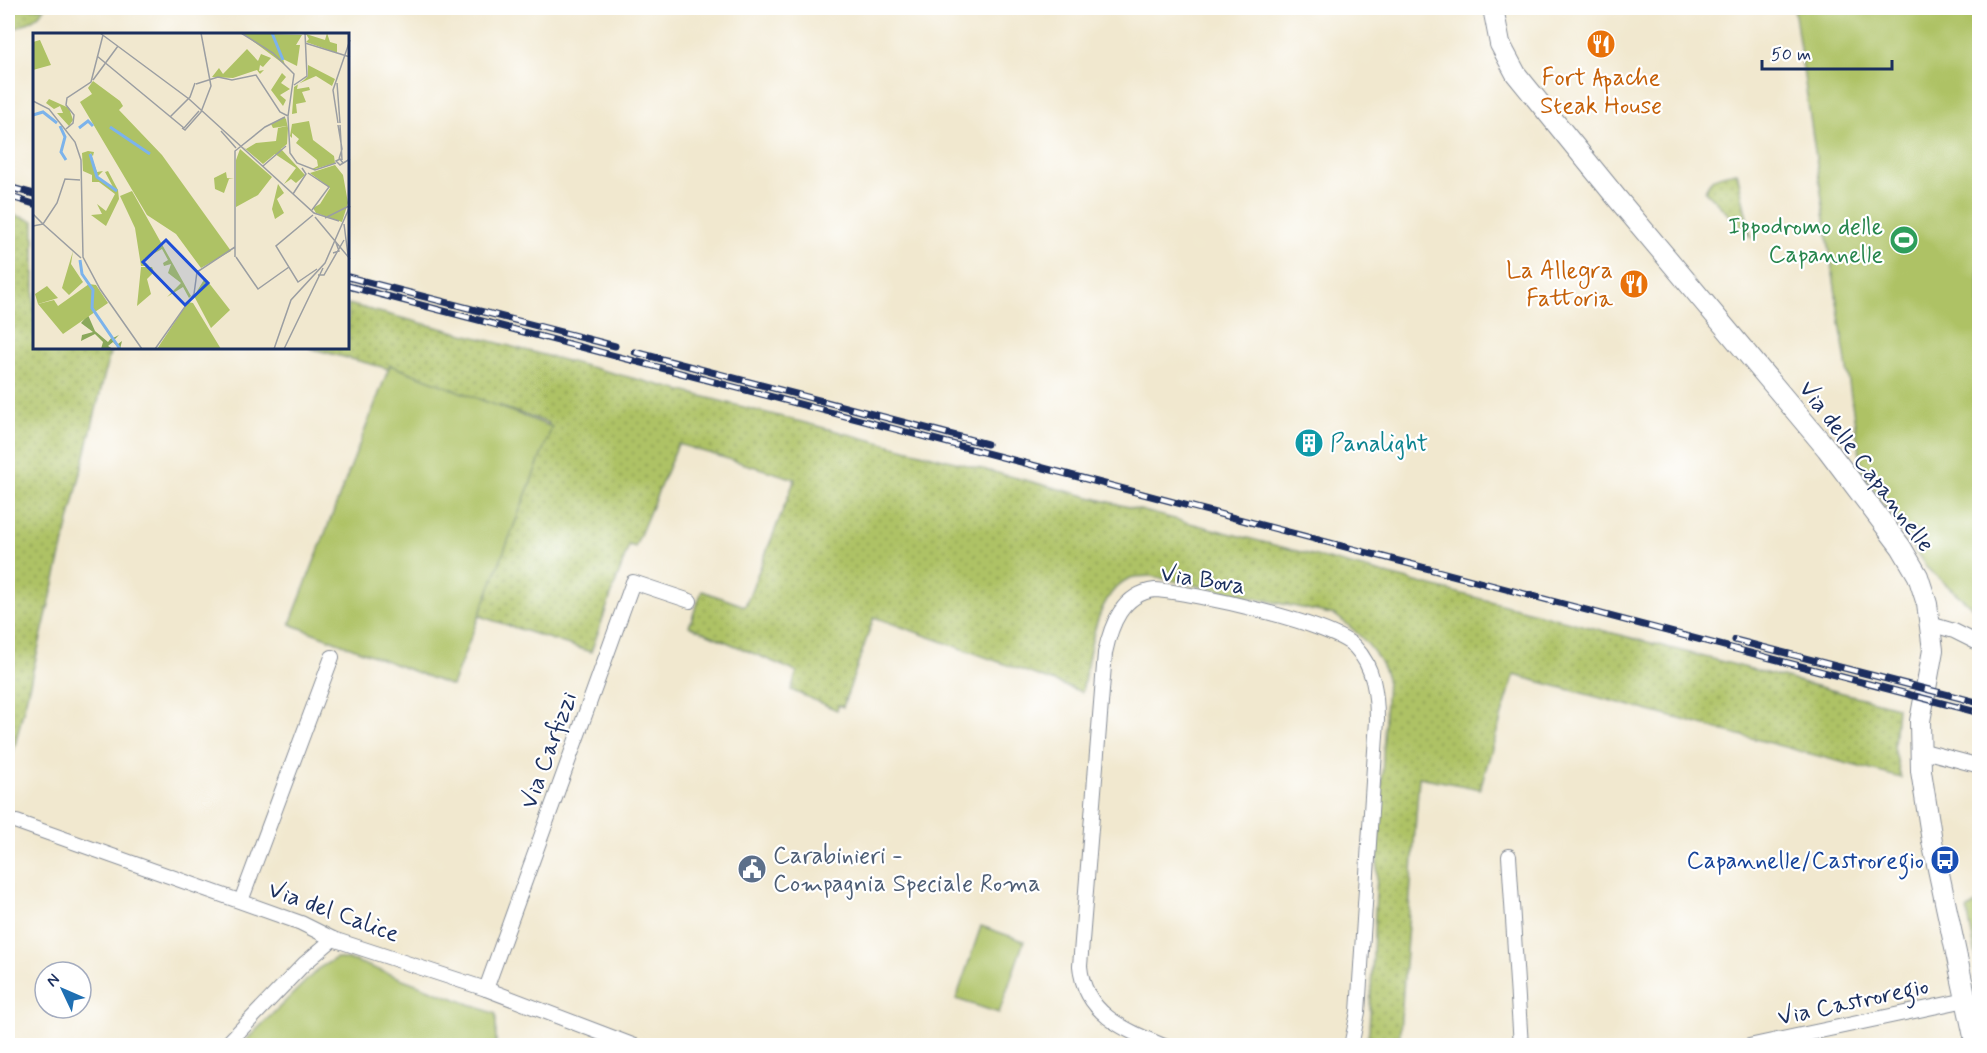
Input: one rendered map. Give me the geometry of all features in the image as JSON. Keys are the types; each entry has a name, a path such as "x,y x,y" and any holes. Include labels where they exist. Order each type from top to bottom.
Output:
{"street":[{"name":"Via delle Capannelle","path":"1493,8 1500,44 1516,74 1623,206 1827,449 1901,547 1922,585 1930,624 1932,660 1920,721 1920,750 1932,841 1976,1046"},
{"name":"Via Carfizzi","path":"486,989 633,582 690,601"},
{"name":"Via Bova","path":"1164,1046 1123,1029 1103,1014 1086,990 1080,966 1105,653 1112,627 1125,605 1142,593 1155,590 1247,608 1323,629 1353,645 1370,670 1377,699 1377,720 1358,1012 1351,1046"},
{"path":"1930,624 1954,631 1980,644"},
{"path":"241,901 332,657"},
{"path":"1920,750 1980,766"},
{"name":"Via del Calice","path":"17,822 301,923 333,939 486,989 635,1046"},
{"path":"1509,856 1521,1046"},
{"path":"225,1046 304,963 333,939"},
{"name":"Via Castroregio","path":"1749,1046 1966,1000"}],"green space":[{"path":"8,8 44,8 29,22 8,30"},
{"name":"Ippodromo delle Capannelle","path":"1794,8 1979,8 1979,613 1927,568 1862,472"},
{"path":"1737,172 1751,237 1705,191 1714,179"},
{"path":"8,213 33,221 33,350 111,350 8,774"},
{"path":"350,305 1897,707 1894,747 1901,778 1514,675 1480,789 1419,777 1399,1045 1366,1045 1369,1030 1387,678 1373,650 1335,615 1151,576 1130,578 1117,587 1107,599 1100,613 1082,692 874,617 843,707 839,705 837,710 791,690 797,672 689,626 702,591 745,606 795,479 678,444 635,547 629,545 591,652 479,616 549,423 382,367 317,350 350,350"},
{"path":"390,365 552,427 452,686 290,624"},
{"path":"1979,901 1979,971 1967,910"},
{"path":"981,926 1024,941 999,1013 956,999"},
{"path":"336,958 355,961 496,1014 496,1045 241,1045 319,968"}],"railway":[{"path":"8,187 33,194"},
{"path":"8,196 33,204"},
{"path":"350,278 615,346"},
{"path":"350,287 1980,713"},
{"path":"635,352 987,444"},
{"path":"1735,640 1980,703"}],"place":[{"name":"Fort Apache Steak House","path":"1601,44"},
{"name":"Ippodromo delle Capannelle","path":"1904,240"},
{"name":"La Allegra Fattoria","path":"1634,284"},
{"name":"Panalight","path":"1309,443"},
{"name":"Capannelle/Castroregio","path":"1945,860"},
{"name":"Carabinieri - Compagnia Speciale Roma","path":"752,869"}]}
